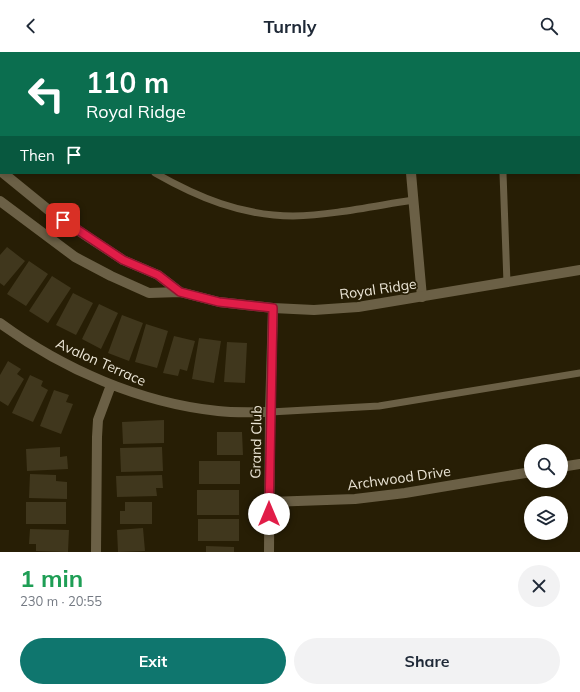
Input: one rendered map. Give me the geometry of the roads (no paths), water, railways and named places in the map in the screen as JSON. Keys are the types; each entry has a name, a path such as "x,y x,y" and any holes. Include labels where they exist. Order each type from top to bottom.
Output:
{"street":[{"name":"Royal Ridge","path":"4,174 51,212 88,237 123,260 158,275 180,292"},
{"path":"411,174 422,297"},
{"name":"Royal Ridge","path":"0,201 75,257 112,276 149,293 180,292 219,302 273,308 314,310 358,307 580,270"},
{"name":"Grand Club","path":"269,552 270,412 273,308"},
{"name":"Avalon Terrace","path":"0,323 61,362 111,385 145,396 196,408 219,411 270,412"},
{"path":"96,552 98,420 111,385"},
{"path":"568,466 580,464"},
{"name":"Archwood Drive","path":"269,502 355,499 405,493 524,473"}],"lane":[{"path":"157,174 186,191 221,205 256,212 292,216 413,200"},
{"path":"502,174 507,283"},
{"path":"270,412 379,406 580,373"}]}
